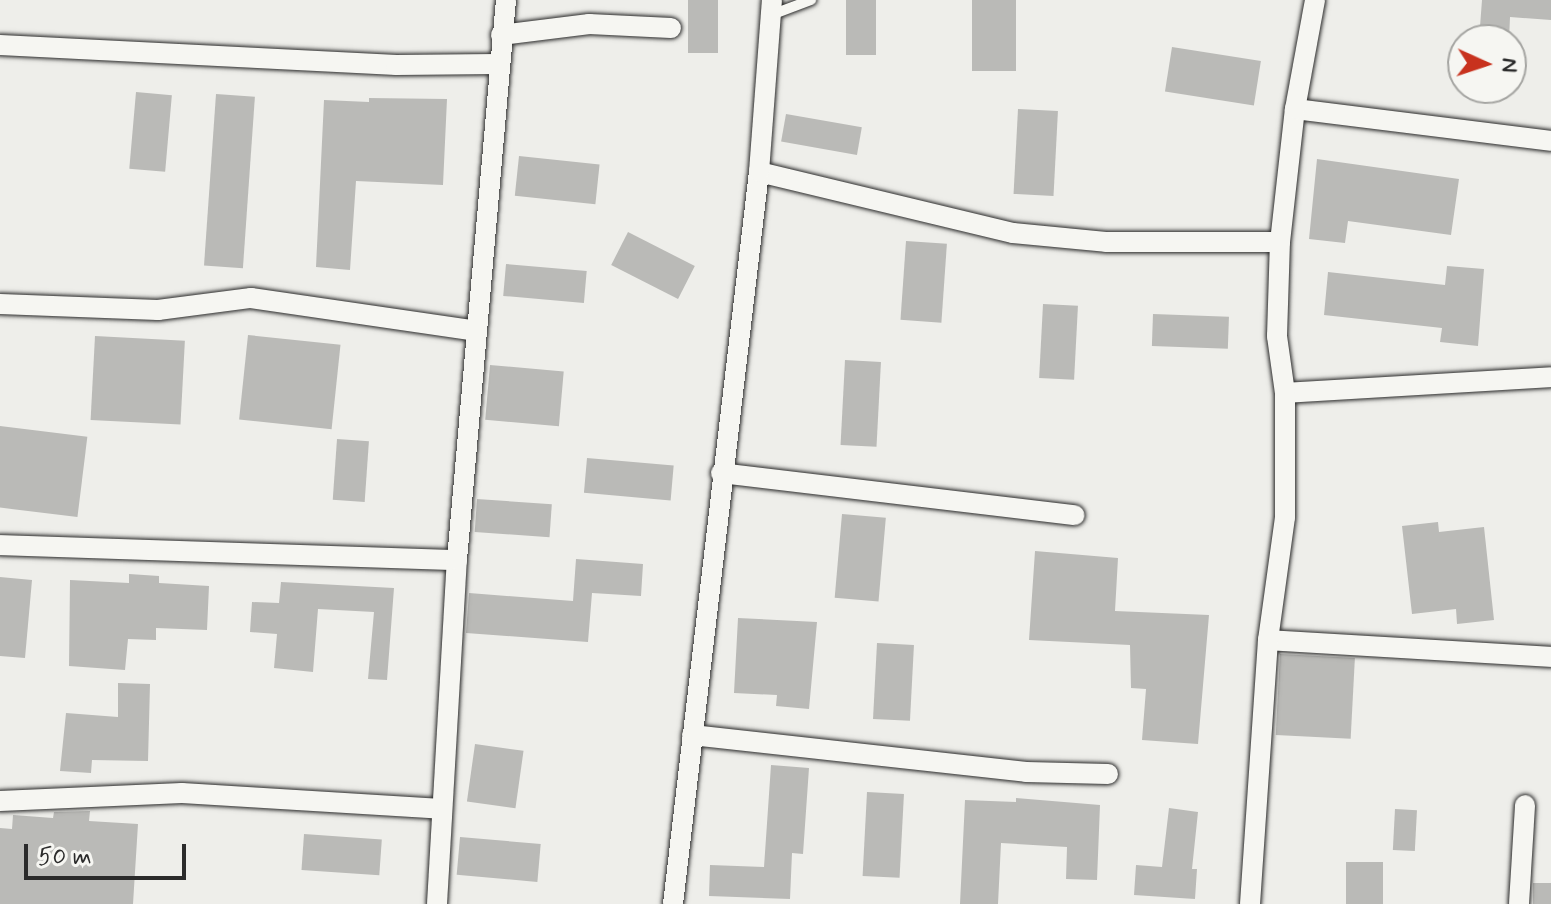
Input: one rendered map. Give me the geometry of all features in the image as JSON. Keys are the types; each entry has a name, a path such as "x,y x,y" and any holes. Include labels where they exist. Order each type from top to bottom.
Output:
{"street":[{"path":"437,904 457,560 497,64 506,0"},
{"path":"1250,904 1268,640 1285,517 1285,393 1277,336 1280,242 1295,109 1315,0"},
{"path":"673,904 721,473 759,172 771,8"},
{"path":"501,35 589,24 671,28"},
{"path":"0,45 396,65 497,64"},
{"path":"1295,109 1551,141"},
{"path":"759,172 1013,233 1106,242 1280,242"},
{"path":"0,304 158,310 251,298 476,331"},
{"path":"1285,393 1551,377"},
{"path":"721,473 1075,515"},
{"path":"0,545 457,560"},
{"path":"1268,640 1551,657"},
{"path":"692,735 1026,772 1108,774"},
{"path":"0,801 182,793 442,809"},
{"path":"1519,904 1525,805"}],"lane":[{"path":"771,8 811,0"}],"building":[{"path":"688,0 718,0 718,53 688,53"},
{"path":"846,0 876,0 876,55 846,55"},
{"path":"972,0 1016,0 1016,71 972,71"},
{"path":"1482,0 1551,0 1551,20 1510,17 1510,24 1480,24"},
{"path":"1172,47 1261,61 1254,106 1165,91"},
{"path":"136,92 172,95 165,172 129,169"},
{"path":"216,94 255,97 243,268 204,266"},
{"path":"369,98 447,99 443,185 356,181 350,270 316,267 324,100 369,102"},
{"path":"1018,109 1058,111 1053,196 1014,194"},
{"path":"786,114 862,127 857,155 781,142"},
{"path":"519,156 600,164 595,204 515,196"},
{"path":"1317,159 1459,179 1451,235 1348,221 1345,243 1309,239"},
{"path":"628,232 695,266 678,299 611,265"},
{"path":"906,241 947,244 941,323 900,320"},
{"path":"506,264 587,271 584,303 503,296"},
{"path":"1447,266 1484,269 1478,346 1440,342 1442,328 1324,315 1328,272 1445,285"},
{"path":"1043,304 1078,306 1074,380 1039,378"},
{"path":"1153,314 1229,317 1228,349 1152,346"},
{"path":"248,335 340,345 332,429 239,420"},
{"path":"95,336 185,341 180,425 91,420"},
{"path":"845,360 881,362 877,447 841,445"},
{"path":"490,365 564,371 559,426 485,420"},
{"path":"0,426 87,437 77,517 0,508"},
{"path":"337,439 369,441 365,502 333,500"},
{"path":"587,458 674,466 671,500 584,493"},
{"path":"477,499 552,504 550,537 475,532"},
{"path":"842,514 886,518 879,602 835,598"},
{"path":"1438,522 1439,532 1484,527 1494,620 1457,624 1456,609 1412,614 1402,526"},
{"path":"1035,551 1118,558 1115,611 1209,615 1198,744 1142,740 1146,689 1131,688 1130,645 1029,640"},
{"path":"576,559 643,564 641,596 592,593 588,642 466,633 469,593 573,601"},
{"path":"129,574 159,576 159,583 209,586 207,630 156,628 156,640 128,639 125,670 69,666 70,580 129,583"},
{"path":"0,577 32,580 25,658 0,656"},
{"path":"281,582 394,588 387,680 368,679 374,612 318,609 313,672 274,668 277,634 250,632 252,602 279,603"},
{"path":"738,618 817,622 809,709 776,706 777,695 734,693"},
{"path":"877,643 914,645 910,721 873,719"},
{"path":"1280,654 1355,658 1351,739 1276,735"},
{"path":"118,683 150,684 148,761 92,760 91,773 60,771 66,713 118,717"},
{"path":"475,744 524,751 515,808 467,801"},
{"path":"771,765 809,768 803,854 792,853 790,899 709,896 710,865 764,867"},
{"path":"867,792 904,794 900,878 863,876"},
{"path":"1016,798 1100,805 1097,880 1066,879 1067,847 1001,843 998,904 960,904 965,800 1016,802"},
{"path":"1169,808 1198,812 1192,869 1197,869 1195,899 1134,895 1136,865 1162,867"},
{"path":"1395,809 1417,810 1415,851 1393,850"},
{"path":"90,811 89,821 138,824 133,904 0,904 0,828 12,829 13,815 53,818 54,812"},
{"path":"304,834 382,839 379,875 301,870"},
{"path":"460,837 541,844 537,882 457,875"},
{"path":"1346,862 1383,862 1383,904 1346,904"},
{"path":"1533,883 1551,883 1551,904 1533,904"}]}
